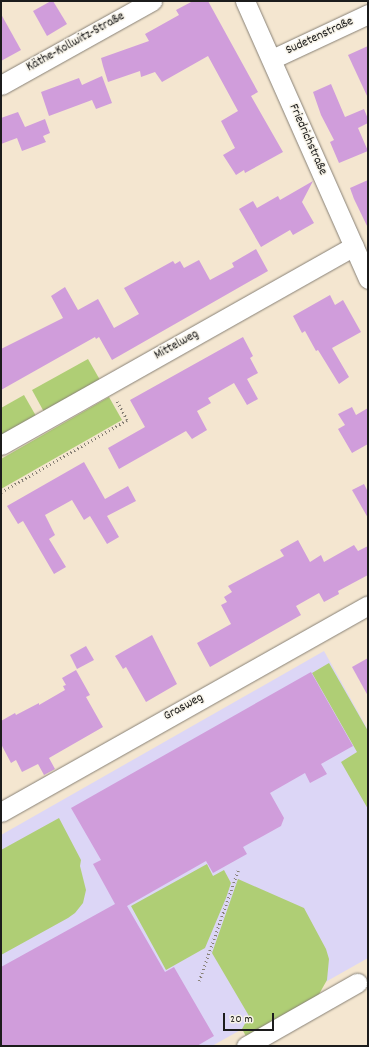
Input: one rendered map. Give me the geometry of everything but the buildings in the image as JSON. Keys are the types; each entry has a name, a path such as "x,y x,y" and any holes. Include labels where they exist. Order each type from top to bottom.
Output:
{"street":[{"name":"Käthe-Kollwitz-Straße","path":"1,85 152,1"},
{"name":"Friedrichstraße","path":"245,1 272,59 368,279"},
{"name":"Sudetenstraße","path":"272,59 368,14"},
{"name":"Mittelweg","path":"1,445 354,246"},
{"name":"Grasweg","path":"1,812 368,605"},
{"path":"246,1046 357,983"}],"path":[{"path":"1,492 127,420 112,393"},
{"path":"199,981 238,870"}],"shaded area":[{"path":"324,651 368,730 368,958 212,1046 1,1046 1,835"}],"green space":[{"path":"88,359 100,380 44,412 32,390"},
{"path":"24,395 36,416 1,436 1,408"},
{"path":"109,397 122,420 1,489 1,459"},
{"path":"329,663 368,731 368,809 341,762 357,752 312,673"},
{"path":"59,818 81,860 80,866 86,890 83,903 75,913 68,918 1,955 1,850"},
{"path":"207,864 213,876 224,870 231,883 226,898 205,948 166,970 131,906"},
{"path":"238,879 304,908 326,949 329,959 327,980 318,996 247,1038 242,1029 249,1016 212,953"}]}
